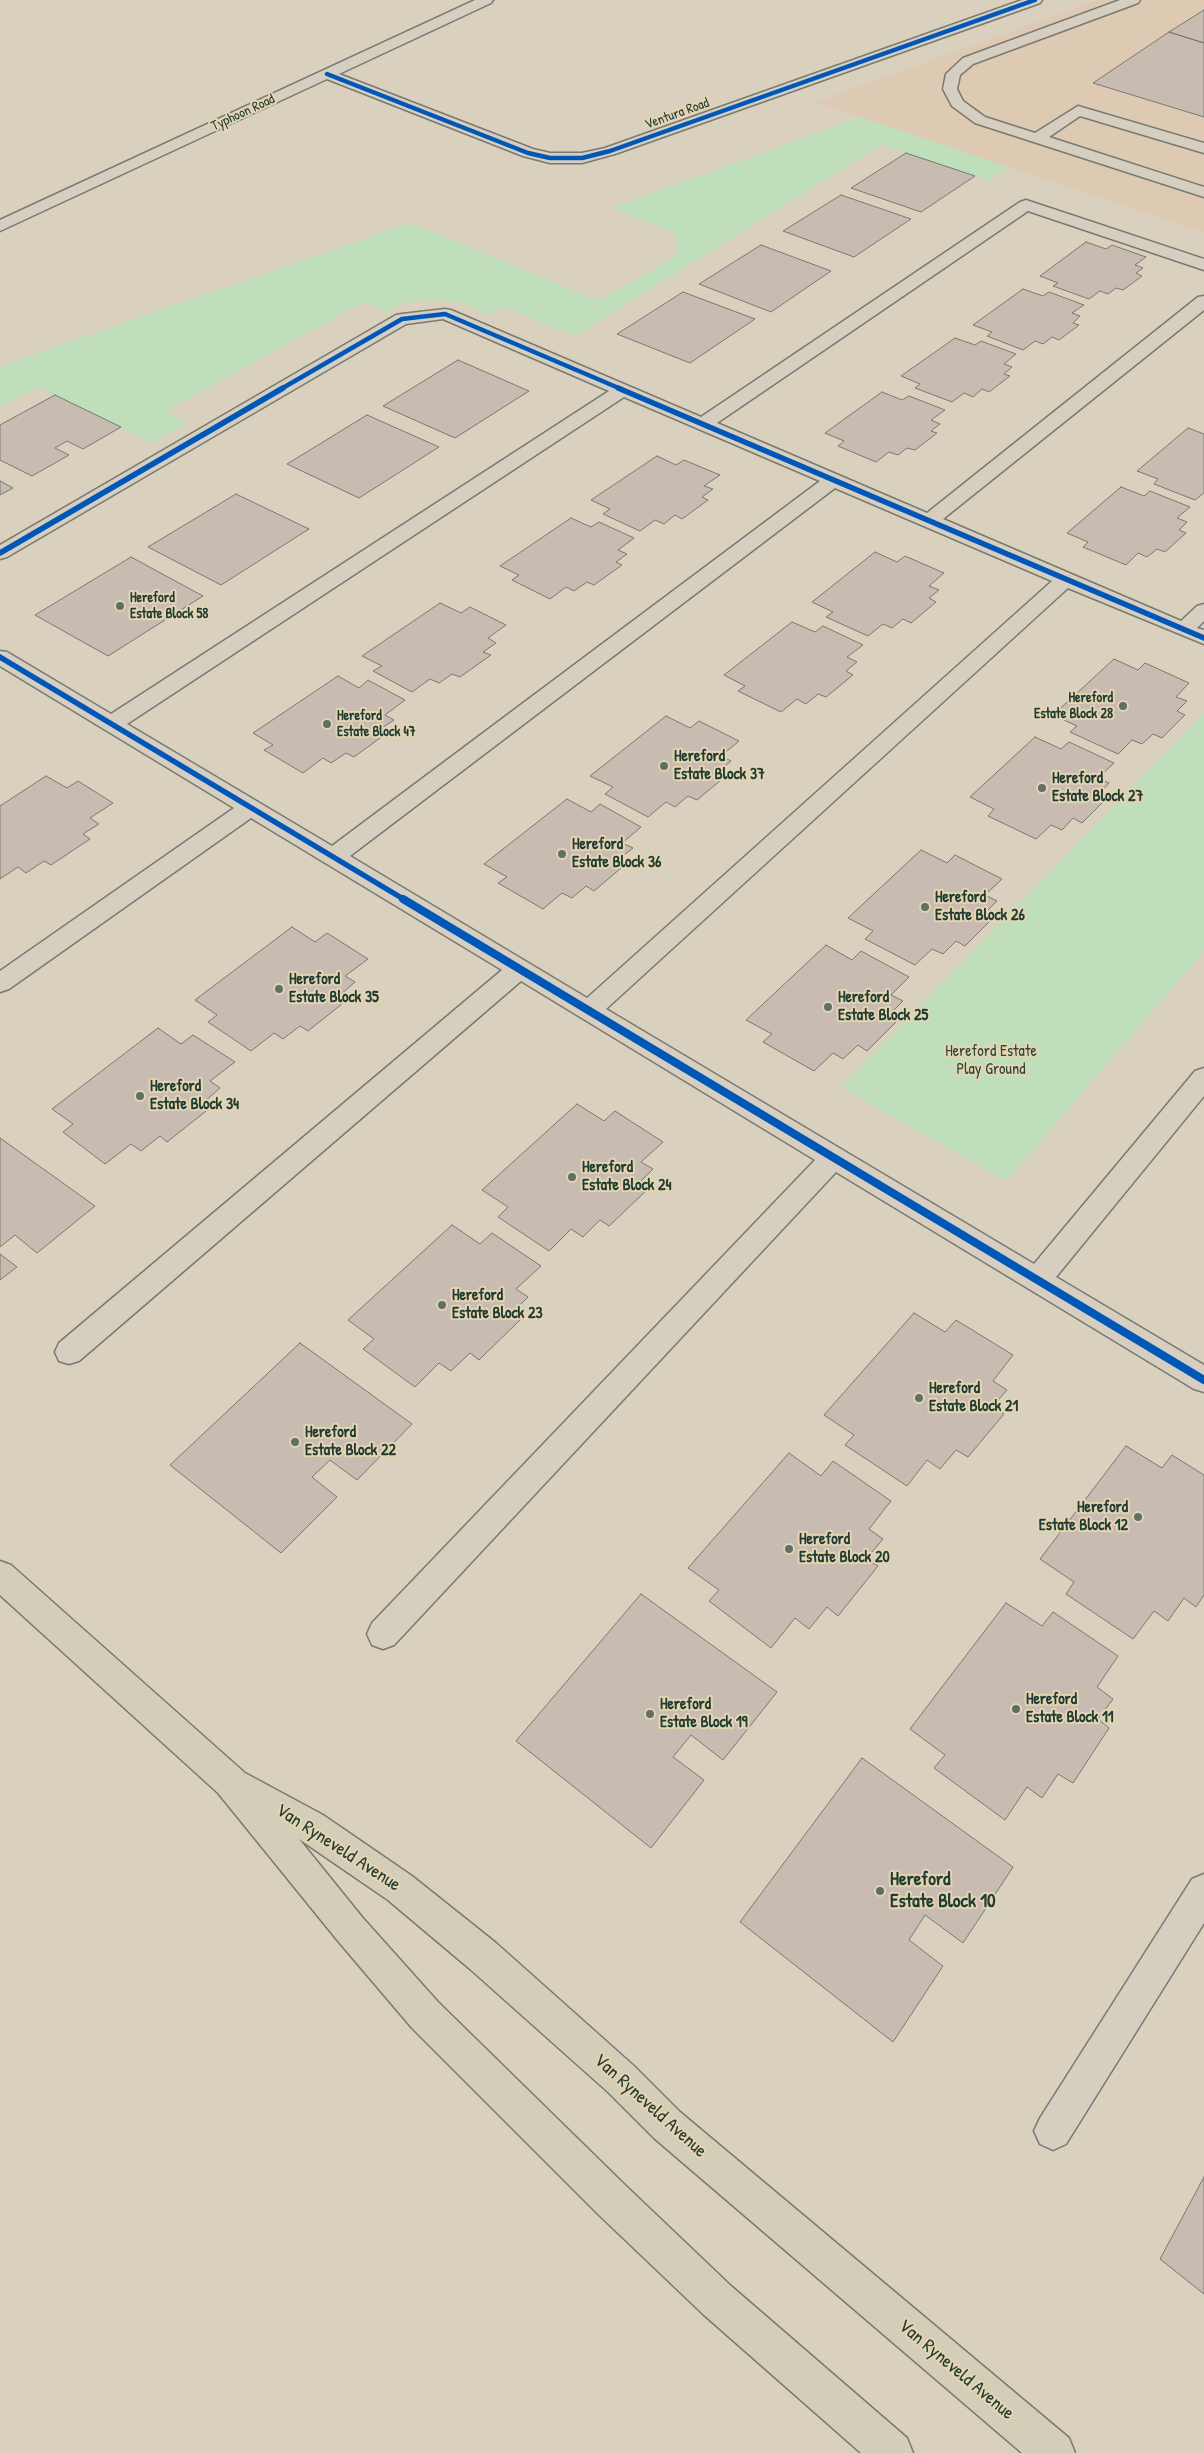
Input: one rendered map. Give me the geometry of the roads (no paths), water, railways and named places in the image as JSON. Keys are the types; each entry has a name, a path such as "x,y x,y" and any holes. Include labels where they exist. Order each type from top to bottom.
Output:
{"main road":[{"name":"Van Ryneveld Avenue","path":"0,1575 230,1780 350,1929 425,2015 612,2200 718,2300 892,2453"},
{"name":"Van Ryneveld Avenue","path":"230,1780 311,1827 400,1888 483,1956 675,2131 1054,2453"}],"street":[{"name":"Typhoon Road","path":"0,226 486,0"},
{"name":"Ventura Road","path":"327,74 528,153 550,158 582,158 610,151 1035,0"},
{"path":"1133,0 968,61 952,74 950,89 957,103 980,120 1204,192"},
{"path":"1038,138 1078,111 1204,148"},
{"path":"703,424 1026,205 1204,265"},
{"path":"930,520 1204,301"},
{"path":"0,553 402,318 445,314 1204,638"},
{"path":"111,724 624,390"},
{"path":"333,856 833,480"},
{"path":"588,1010 1066,579"},
{"path":"1184,629 1204,610"},
{"path":"0,657 1204,1380"},
{"path":"0,983 251,807"},
{"path":"69,1352 519,969"},
{"path":"1037,1280 1204,1078"},
{"path":"383,1634 834,1157"},
{"path":"1053,2131 1204,1890"}],"place":[{"name":"Hereford Estate Block 58","path":"120,606"},
{"name":"Hereford Estate Block 28","path":"1123,706"},
{"name":"Hereford Estate Block 47","path":"327,724"},
{"name":"Hereford Estate Block 37","path":"664,766"},
{"name":"Hereford Estate Block 27","path":"1042,788"},
{"name":"Hereford Estate Block 36","path":"562,854"},
{"name":"Hereford Estate Block 26","path":"925,907"},
{"name":"Hereford Estate Block 35","path":"279,989"},
{"name":"Hereford Estate Block 25","path":"828,1007"},
{"name":"Hereford Estate Block 34","path":"140,1096"},
{"name":"Hereford Estate Block 24","path":"572,1177"},
{"name":"Hereford Estate Block 23","path":"442,1305"},
{"name":"Hereford Estate Block 21","path":"919,1398"},
{"name":"Hereford Estate Block 22","path":"295,1442"},
{"name":"Hereford Estate Block 12","path":"1138,1517"},
{"name":"Hereford Estate Block 20","path":"789,1549"},
{"name":"Hereford Estate Block 11","path":"1016,1709"},
{"name":"Hereford Estate Block 19","path":"650,1714"},
{"name":"Hereford Estate Block 10","path":"880,1891"}],"park label":[{"name":"Hereford Estate Play Ground","path":"991,1061"}]}
